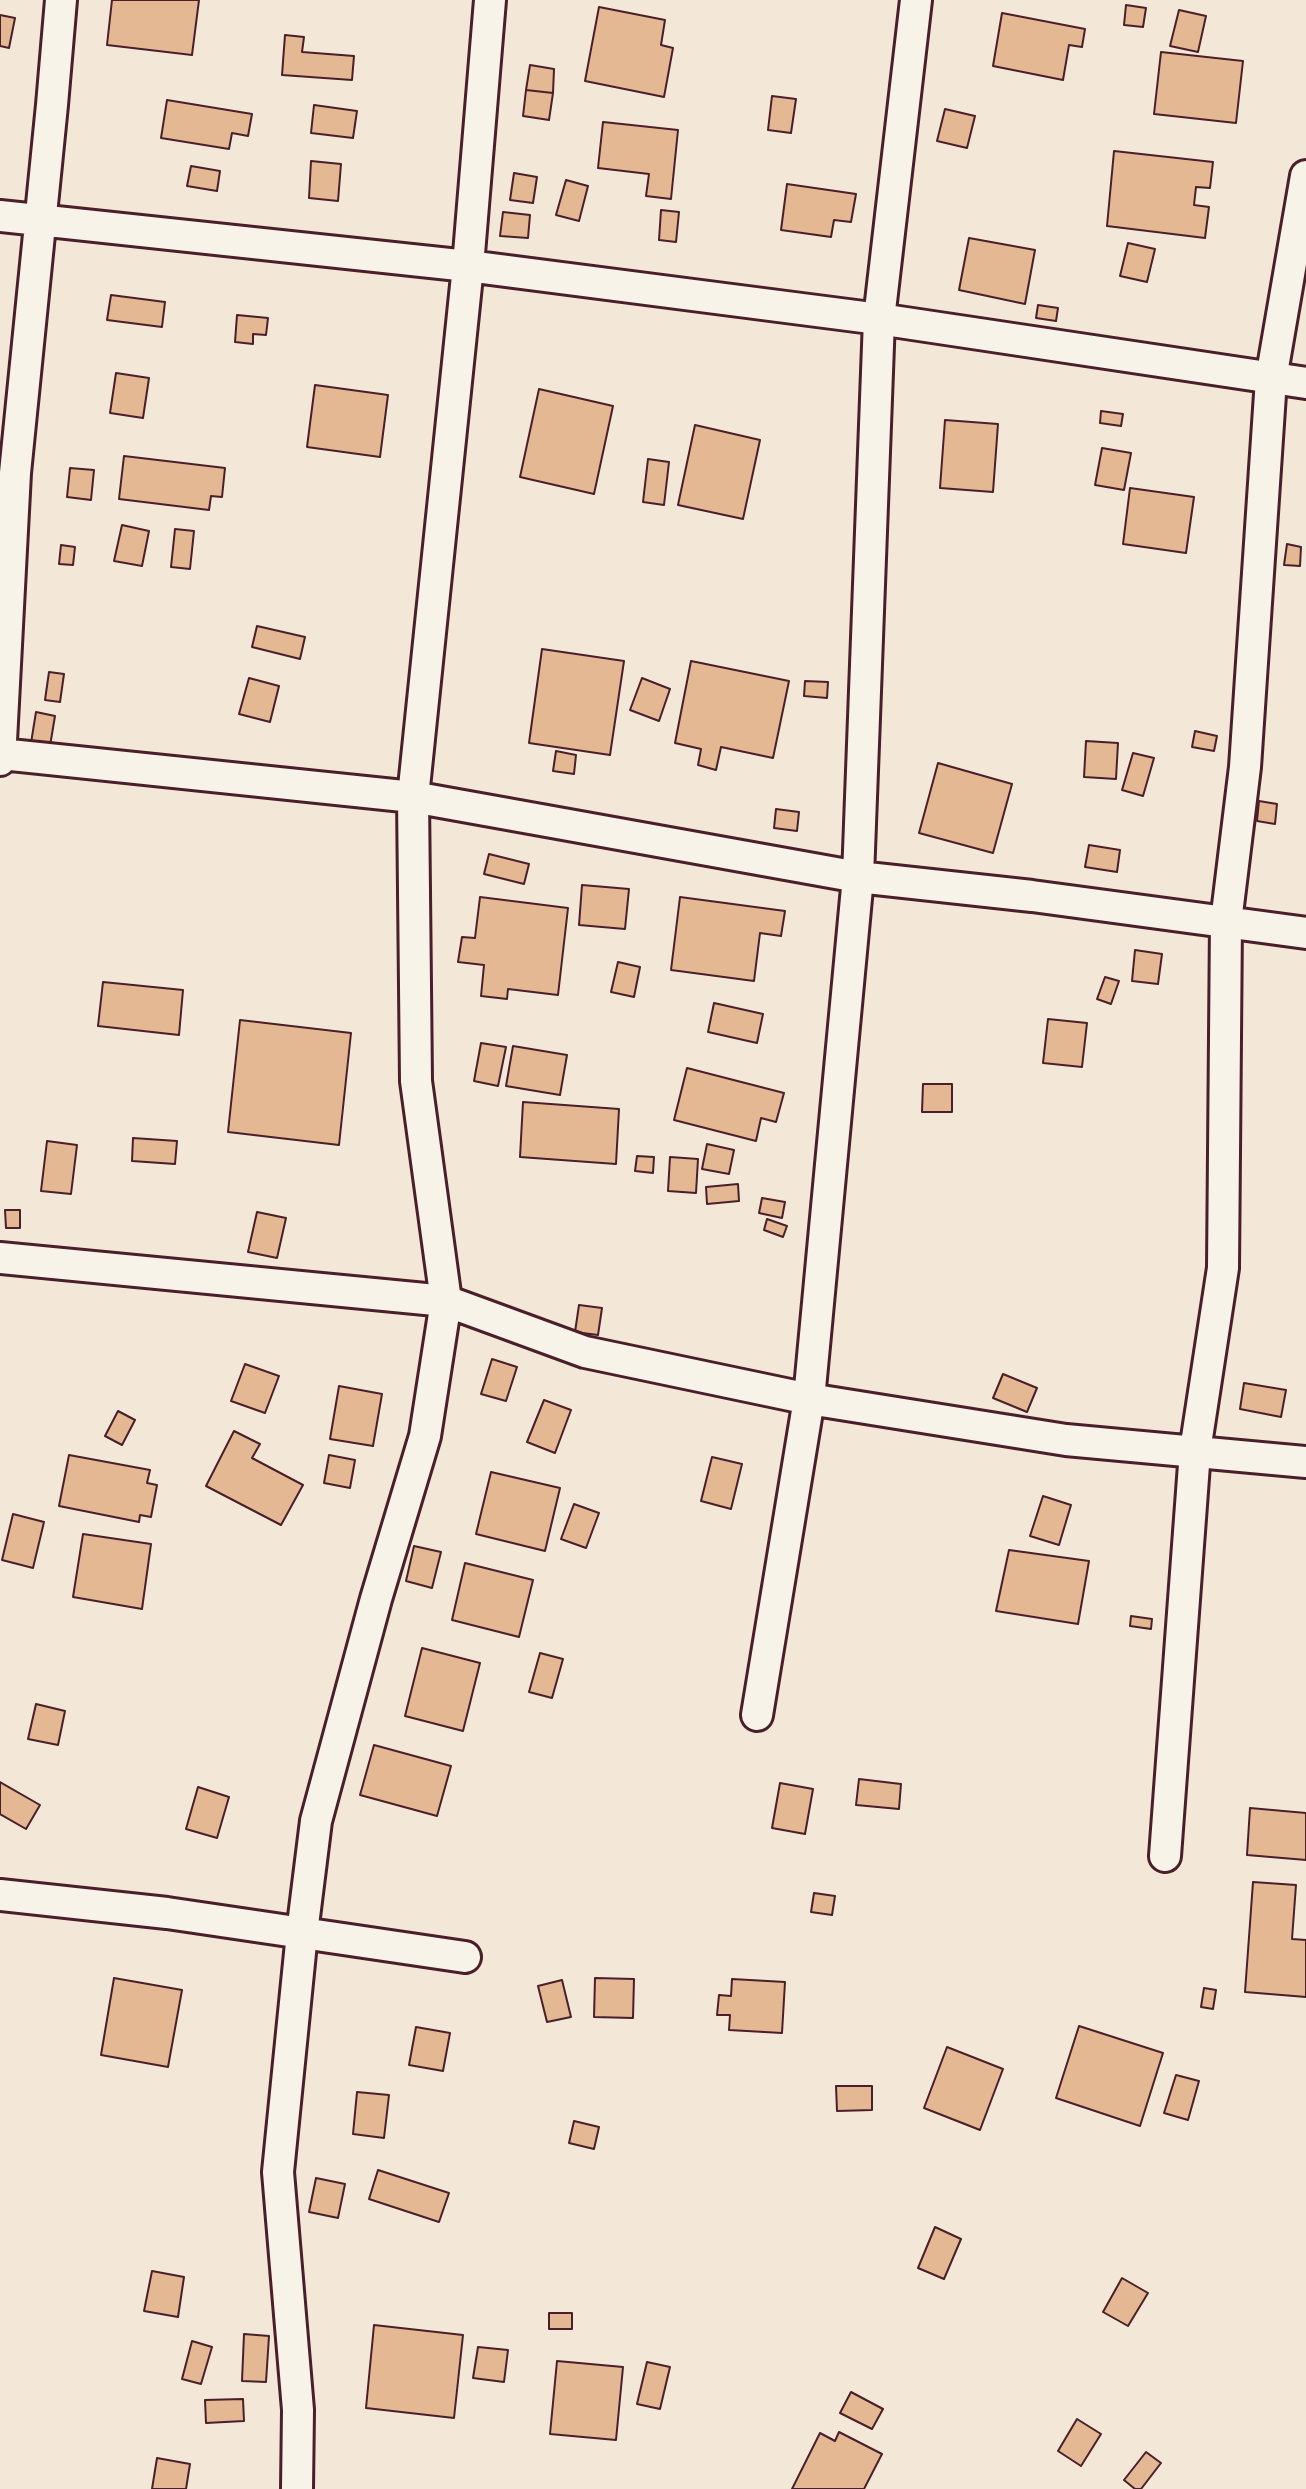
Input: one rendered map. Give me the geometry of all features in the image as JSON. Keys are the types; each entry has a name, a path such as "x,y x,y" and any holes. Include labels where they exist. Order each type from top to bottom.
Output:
{"street":[{"path":"61,0 15,473 0,756 413,797 858,877 1032,896 1306,933"},
{"path":"297,2489 298,2410 278,2172 316,1821 376,1599 425,1436 446,1301 416,1081 413,797 468,266 490,0"},
{"path":"757,1715 809,1399 858,877 879,319 916,0"},
{"path":"1165,1856 1195,1451 1223,1268 1226,922 1245,767 1271,379 1306,176"},
{"path":"0,216 468,266 879,319 1306,383"},
{"path":"0,1258 446,1301 585,1352 809,1399 1066,1440 1306,1462"},
{"path":"0,1895 167,1913 465,1957"}],"building":[{"path":"112,0 199,0 192,55 107,45"},
{"path":"1126,5 1146,8 1143,27 1124,25"},
{"path":"599,7 665,20 661,45 673,48 664,97 585,81"},
{"path":"1179,10 1206,16 1198,52 1170,46"},
{"path":"1002,13 1085,29 1082,47 1069,45 1063,80 993,66"},
{"path":"0,15 15,18 9,48 0,46"},
{"path":"285,35 304,37 302,52 354,56 352,80 282,75"},
{"path":"1161,52 1243,61 1236,123 1154,114"},
{"path":"530,65 554,69 553,93 526,90"},
{"path":"526,90 553,93 549,120 523,116"},
{"path":"772,96 796,99 791,133 768,130"},
{"path":"167,100 252,114 248,136 232,133 229,149 161,138"},
{"path":"314,105 357,111 353,138 311,133"},
{"path":"945,109 975,116 967,148 937,141"},
{"path":"603,122 678,130 671,199 646,196 649,174 598,168"},
{"path":"1114,151 1213,162 1210,188 1196,187 1194,205 1209,207 1205,238 1107,226"},
{"path":"311,161 341,164 338,201 309,198"},
{"path":"191,166 220,171 217,191 187,186"},
{"path":"514,173 537,177 533,203 510,200"},
{"path":"566,180 588,186 579,221 556,215"},
{"path":"787,184 856,194 851,222 834,220 831,237 781,230"},
{"path":"661,210 679,212 676,242 659,240"},
{"path":"503,212 530,215 528,238 500,236"},
{"path":"969,238 1035,250 1025,304 959,290"},
{"path":"1128,243 1155,249 1147,282 1120,276"},
{"path":"111,295 165,302 162,327 107,320"},
{"path":"1038,305 1058,308 1056,321 1036,318"},
{"path":"237,315 268,318 266,335 253,334 253,344 235,342"},
{"path":"116,373 149,378 143,418 110,413"},
{"path":"315,385 388,395 380,457 307,447"},
{"path":"539,389 613,406 594,494 520,477"},
{"path":"1101,411 1123,414 1121,426 1100,423"},
{"path":"945,420 998,424 993,492 940,488"},
{"path":"695,425 760,440 743,519 678,505"},
{"path":"1102,448 1131,453 1124,490 1095,485"},
{"path":"124,456 225,468 222,497 211,496 209,510 119,499"},
{"path":"648,459 669,462 664,505 643,502"},
{"path":"70,468 94,470 91,500 67,497"},
{"path":"1130,488 1194,497 1186,553 1123,544"},
{"path":"122,525 149,531 142,566 114,561"},
{"path":"175,529 194,531 190,569 171,567"},
{"path":"1287,544 1301,547 1300,566 1284,565"},
{"path":"61,545 75,547 73,565 59,564"},
{"path":"257,626 305,637 300,659 252,647"},
{"path":"542,649 624,661 610,755 529,743"},
{"path":"691,661 789,681 773,758 721,747 716,770 698,765 701,749 675,743"},
{"path":"49,672 64,674 60,702 45,700"},
{"path":"249,678 279,686 270,722 239,714"},
{"path":"642,678 670,689 659,721 630,710"},
{"path":"805,681 828,682 827,698 804,696"},
{"path":"36,712 55,716 50,746 31,743"},
{"path":"1195,731 1217,736 1214,751 1192,747"},
{"path":"1086,741 1118,743 1116,779 1084,777"},
{"path":"556,751 576,755 574,774 553,771"},
{"path":"1133,753 1154,758 1143,796 1122,790"},
{"path":"938,763 1012,784 993,853 919,833"},
{"path":"1259,801 1277,804 1275,824 1257,821"},
{"path":"776,809 799,812 797,831 774,828"},
{"path":"1089,845 1120,850 1117,872 1085,867"},
{"path":"489,854 529,864 524,884 484,874"},
{"path":"582,885 629,889 625,929 579,925"},
{"path":"480,897 568,908 558,995 508,989 507,999 481,996 484,965 458,962 462,937 475,938"},
{"path":"680,897 785,911 781,936 760,933 754,981 671,970"},
{"path":"1135,950 1162,954 1158,984 1132,981"},
{"path":"618,962 640,967 634,997 611,992"},
{"path":"1105,977 1119,981 1111,1004 1097,999"},
{"path":"103,982 183,990 179,1035 98,1026"},
{"path":"714,1003 763,1014 757,1043 708,1032"},
{"path":"1048,1019 1087,1023 1082,1067 1043,1063"},
{"path":"240,1020 351,1033 339,1145 228,1132"},
{"path":"481,1043 506,1047 498,1086 474,1081"},
{"path":"513,1046 567,1055 560,1095 506,1086"},
{"path":"687,1068 784,1093 776,1122 761,1118 756,1141 674,1120"},
{"path":"923,1084 952,1084 952,1112 922,1112"},
{"path":"523,1102 619,1109 616,1164 520,1157"},
{"path":"133,1138 177,1141 175,1164 132,1161"},
{"path":"47,1141 77,1145 71,1194 41,1191"},
{"path":"707,1144 734,1150 729,1174 702,1169"},
{"path":"637,1156 654,1157 653,1173 635,1171"},
{"path":"670,1157 698,1159 696,1193 668,1191"},
{"path":"738,1184 739,1201 707,1204 706,1187"},
{"path":"762,1198 785,1202 782,1218 759,1213"},
{"path":"5,1210 20,1210 20,1228 6,1228"},
{"path":"257,1212 286,1218 277,1258 248,1252"},
{"path":"767,1219 787,1226 783,1237 764,1230"},
{"path":"579,1305 602,1308 598,1335 575,1332"},
{"path":"492,1359 517,1367 506,1401 481,1394"},
{"path":"245,1364 279,1376 265,1413 231,1401"},
{"path":"1003,1374 1037,1388 1027,1412 993,1398"},
{"path":"1244,1383 1286,1390 1281,1417 1240,1409"},
{"path":"339,1386 382,1394 373,1446 330,1439"},
{"path":"544,1400 571,1410 555,1453 527,1442"},
{"path":"118,1411 135,1420 122,1445 105,1436"},
{"path":"234,1431 260,1444 252,1458 303,1485 281,1525 206,1486"},
{"path":"69,1455 150,1470 147,1483 157,1485 151,1517 140,1515 139,1522 59,1506"},
{"path":"329,1455 355,1460 350,1488 324,1483"},
{"path":"712,1457 742,1464 731,1509 701,1501"},
{"path":"491,1472 560,1488 545,1551 476,1534"},
{"path":"1043,1496 1071,1505 1059,1545 1030,1536"},
{"path":"574,1504 599,1513 586,1548 561,1539"},
{"path":"13,1514 44,1522 33,1568 2,1560"},
{"path":"83,1534 151,1544 142,1609 73,1597"},
{"path":"414,1546 441,1552 432,1588 406,1581"},
{"path":"1009,1550 1089,1561 1078,1624 996,1611"},
{"path":"465,1563 533,1580 519,1637 452,1620"},
{"path":"1131,1616 1152,1619 1151,1629 1130,1626"},
{"path":"422,1648 480,1663 463,1731 405,1716"},
{"path":"540,1653 563,1659 552,1698 529,1692"},
{"path":"36,1704 65,1711 58,1745 28,1739"},
{"path":"374,1745 451,1766 437,1816 360,1795"},
{"path":"859,1779 901,1784 899,1809 856,1805"},
{"path":"0,1782 40,1805 26,1829 0,1814"},
{"path":"780,1783 813,1789 805,1834 772,1828"},
{"path":"198,1787 229,1797 217,1838 186,1829"},
{"path":"1250,1808 1306,1813 1306,1860 1247,1855"},
{"path":"1253,1882 1296,1885 1292,1939 1306,1940 1306,1997 1245,1992"},
{"path":"814,1893 835,1896 832,1915 811,1912"},
{"path":"114,1978 182,1990 168,2067 101,2055"},
{"path":"595,1978 634,1979 633,2018 594,2017"},
{"path":"732,1979 785,1982 782,2033 729,2030 730,2015 717,2015 719,1995 731,1996"},
{"path":"562,1980 571,2017 547,2022 538,1986"},
{"path":"1204,1988 1216,1990 1213,2009 1201,2007"},
{"path":"1079,2026 1163,2053 1140,2126 1056,2098"},
{"path":"416,2027 450,2033 443,2071 409,2065"},
{"path":"947,2047 1003,2069 980,2130 924,2108"},
{"path":"1176,2075 1199,2081 1188,2120 1164,2113"},
{"path":"836,2086 872,2086 872,2110 837,2111"},
{"path":"357,2092 389,2095 384,2138 353,2134"},
{"path":"574,2121 599,2127 594,2149 569,2143"},
{"path":"378,2170 449,2193 439,2222 369,2199"},
{"path":"316,2178 345,2184 338,2218 309,2212"},
{"path":"935,2227 961,2239 944,2279 918,2268"},
{"path":"152,2271 184,2277 178,2317 144,2311"},
{"path":"1122,2278 1148,2293 1128,2326 1103,2312"},
{"path":"549,2313 572,2313 572,2329 549,2329"},
{"path":"374,2325 463,2335 454,2418 366,2408"},
{"path":"244,2334 269,2336 266,2382 242,2381"},
{"path":"192,2341 212,2347 201,2384 182,2379"},
{"path":"478,2347 508,2350 504,2382 473,2378"},
{"path":"557,2361 623,2367 616,2440 550,2434"},
{"path":"647,2362 670,2367 660,2409 637,2404"},
{"path":"851,2392 883,2409 872,2429 840,2413"},
{"path":"243,2399 244,2421 206,2423 205,2400"},
{"path":"1077,2419 1101,2434 1081,2466 1058,2451"},
{"path":"839,2432 882,2454 864,2489 792,2489 820,2433 835,2441"},
{"path":"1146,2452 1161,2463 1141,2489 1135,2489 1124,2480"},
{"path":"157,2458 190,2464 186,2489 152,2489"}]}
